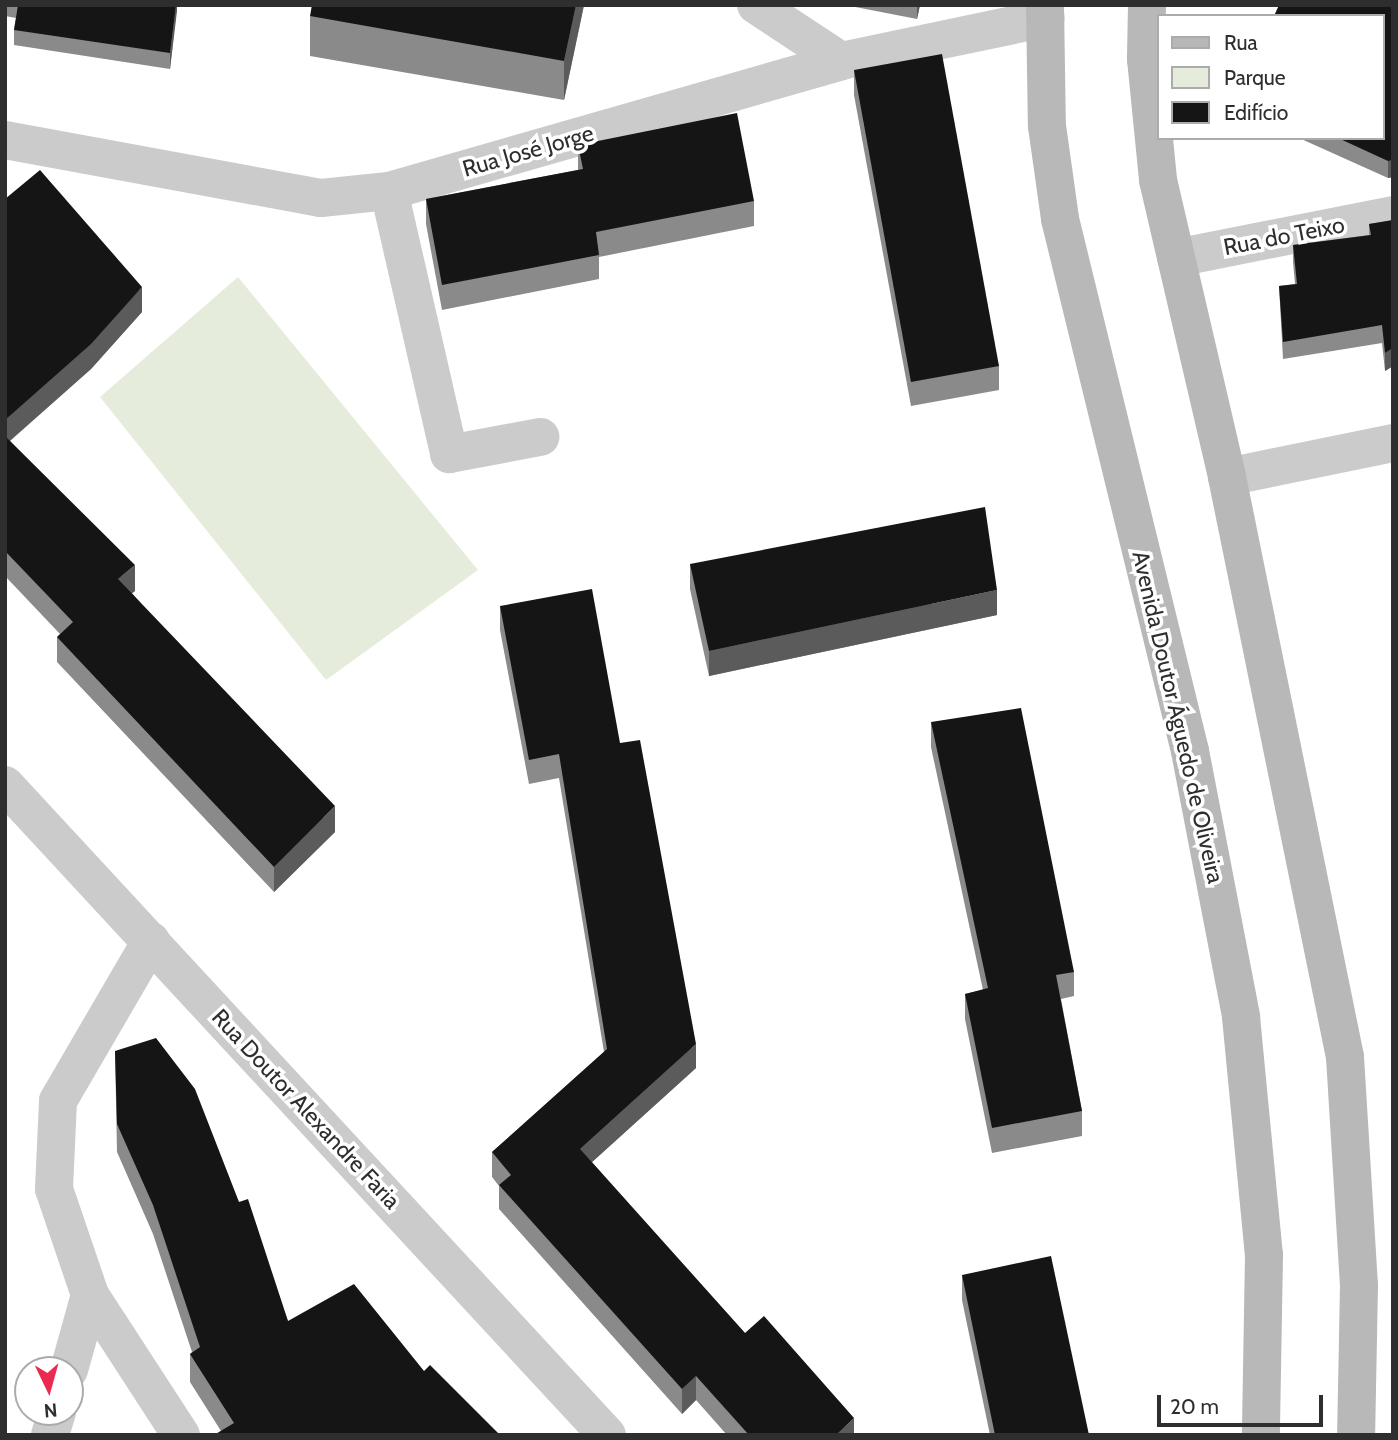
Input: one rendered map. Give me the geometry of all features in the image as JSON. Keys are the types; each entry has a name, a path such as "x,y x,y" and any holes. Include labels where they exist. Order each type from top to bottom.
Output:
{"street":[{"path":"756,5 841,61"},
{"path":"1147,5 1146,59 1158,180 1227,477 1345,1057 1359,1285 1356,1435"},
{"name":"Rua José Jorge","path":"5,140 321,198 390,191 841,61 1045,12"},
{"name":"Avenida Doutor Águedo de Oliveira","path":"1045,12 1047,126 1060,219 1190,751 1241,1017 1264,1255 1261,1435"},
{"path":"390,191 449,454 540,437"},
{"name":"Rua do Teixo","path":"1176,258 1393,215"},
{"path":"1227,477 1393,443"},
{"name":"Rua Doutor Alexandre Faria","path":"5,785 607,1435"},
{"path":"151,942 58,1101 54,1189 90,1294 181,1435"},
{"path":"72,1356 90,1294"}],"green space":[{"path":"238,277 478,570 326,680 100,397"}],"building":[{"path":"18,5 176,5 170,53 14,30"},
{"path":"312,5 576,5 564,61 310,16"},
{"path":"1279,5 1393,5 1393,160 1388,161 1342,140 1384,140 1384,14 1275,14"},
{"path":"942,54 999,366 911,382 854,70"},
{"path":"737,113 754,201 596,232 599,255 442,285 426,199 583,169 578,145"},
{"path":"40,170 142,287 91,344 5,420 5,199"},
{"path":"1393,220 1393,348 1385,353 1382,325 1283,342 1279,286 1297,284 1293,245 1371,235 1369,224"},
{"path":"5,436 135,565 118,579 335,806 274,867 57,637 73,622 5,551"},
{"path":"985,507 997,590 709,651 690,564"},
{"path":"592,589 620,743 640,740 696,1044 580,1149 745,1333 764,1316 854,1418 836,1435 749,1435 696,1376 682,1389 499,1185 511,1175 492,1152 607,1049 559,754 529,760 500,606"},
{"path":"1021,708 1074,972 1056,975 1082,1111 992,1128 965,994 988,988 931,722"},
{"path":"156,1038 195,1089 239,1202 248,1199 288,1321 354,1284 424,1371 430,1365 500,1435 214,1435 234,1423 190,1354 200,1347 153,1205 117,1124 115,1051"},
{"path":"1051,1256 1089,1435 995,1435 962,1275"}]}
